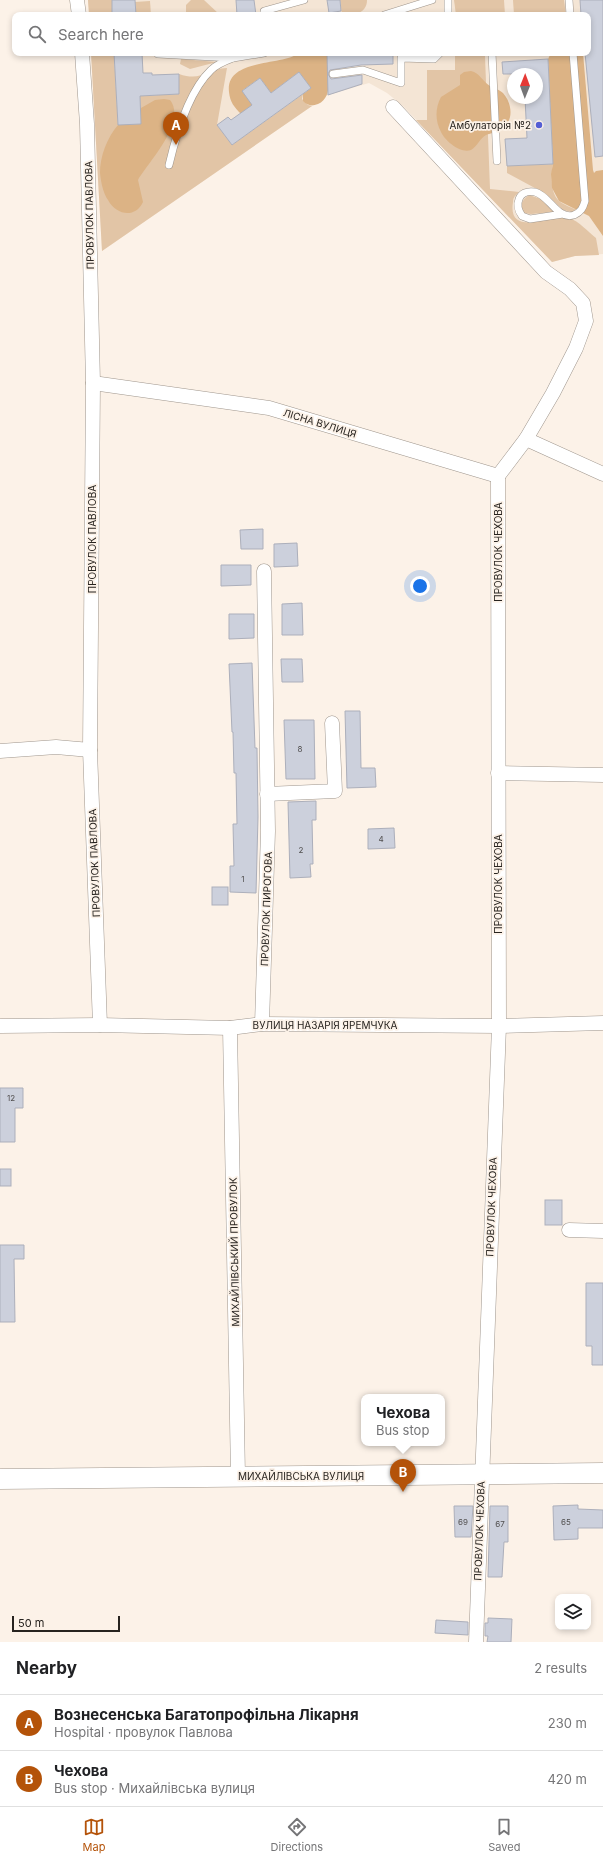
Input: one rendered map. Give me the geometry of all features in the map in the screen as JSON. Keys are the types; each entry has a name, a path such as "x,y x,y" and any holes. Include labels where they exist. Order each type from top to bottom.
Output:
{"main road":[{"name":"МИХАЙЛІВСЬКА ВУЛИЦЯ","path":"0,1479 603,1473"}],"street":[{"path":"77,0 79,12"},
{"name":"ПРОВУЛОК ПАВЛОВА","path":"82,56 87,124 93,383 90,750 100,1025"},
{"path":"393,107 546,272 570,289 583,303 586,321 576,348 553,393 526,439 498,476"},
{"name":"ЛІСНА ВУЛИЦЯ","path":"93,383 268,408 498,476"},
{"path":"526,439 603,474"},
{"name":"ПРОВУЛОК ЧЕХОВА","path":"476,1642 481,1474 499,1026 498,476"},
{"name":"ПРОВУЛОК ПИРОГОВА","path":"262,1024 268,831 264,571"},
{"path":"268,794 335,791 332,723"},
{"path":"0,751 56,747 90,750"},
{"path":"498,773 603,775"},
{"name":"ВУЛИЦЯ НАЗАРІЯ ЯРЕМЧУКА","path":"0,1026 100,1025 230,1028 262,1024 499,1026 603,1023"},
{"name":"МИХАЙЛІВСЬКИЙ ПРОВУЛОК","path":"230,1028 238,1476"},
{"path":"569,1230 603,1231"}],"lane":[{"path":"264,12 304,0"},
{"path":"394,12 432,0"},
{"path":"448,0 448,12"},
{"path":"568,0 570,12"},
{"path":"169,165 179,126 196,92 210,71 232,56"},
{"path":"333,74 363,70 401,83 402,58 434,59 437,56"},
{"path":"492,56 497,161"},
{"path":"563,214 544,196 536,192 528,192 521,196 517,209 522,216 530,219 563,214 572,215 579,213 584,208 585,201 573,56"}],"shaded area":[{"path":"88,0 603,0 603,254 575,256 552,262 403,106 387,93 369,83 328,95 102,251 91,56 591,56 591,12 89,12"},
{"path":"88,0 112,0 112,12 89,12"},
{"path":"191,0 204,0 217,12 186,12 186,5"},
{"path":"340,0 367,0 365,8 360,12 342,12"},
{"path":"454,0 504,0 505,12 456,12"},
{"path":"513,0 564,0 566,12 514,12"},
{"path":"150,1 151,12 136,12 135,2"},
{"path":"91,56 114,56 118,125 141,123 140,96 179,94 179,74 193,77 214,70 227,68 217,125 232,145 303,94 302,99 308,105 312,106 102,251"},
{"path":"327,56 329,82 327,95 323,100 318,104 312,105 308,105 303,101 303,94 311,88 299,72 271,93 260,78 243,90 253,105 241,114 230,99 229,92 230,81 236,73 245,68 291,57"},
{"path":"455,56 485,56 490,189 519,192 514,197 513,213 517,219 524,222 562,217 569,218 576,222 596,238 599,255 575,256 552,262 416,120 427,120 427,70 455,70"},
{"path":"550,56 583,56 593,170 594,173 596,171 603,170 603,236 589,216 559,201 552,188 551,174 553,164 548,59"},
{"path":"181,59 217,62 190,69 180,64"},
{"path":"471,71 477,73 490,86 503,93 507,100 507,104 510,106 510,116 507,125 486,135 473,149 467,151 454,146 443,136 439,128 436,114 441,97 460,85 460,75 464,72"},
{"path":"155,100 170,100 174,109 174,119 171,130 165,141 138,180 143,202 140,207 131,213 120,212 111,205 102,187 100,167 105,148 118,125 141,124 141,108"},
{"path":"553,164 552,184 556,198 563,204 577,210 572,212 563,210 546,194 507,173 507,166"},
{"path":"529,195 541,199 554,212 531,214 524,213 522,203"}],"building":[{"path":"112,0 135,0 136,12 112,12"},
{"path":"236,0 254,0 256,12 237,12"},
{"path":"327,0 340,0 341,11 329,12"},
{"path":"580,0 603,0 603,156 595,157 585,56 591,56 591,12 581,12"},
{"path":"114,56 142,56 143,73 152,73 152,75 179,74 179,94 140,96 141,124 118,125"},
{"path":"327,56 393,56 393,64 361,65 330,70 328,74 331,79 362,75 362,84 328,95"},
{"name":"Амбулаторія №2","path":"548,59 553,164 507,166 505,139 527,138 525,104 543,104 543,68 507,68 507,74 503,74 502,62"},
{"path":"299,72 311,88 232,145 217,125 228,117 231,120 252,105 242,91 260,78 271,93"},
{"path":"263,529 263,549 241,549 240,530"},
{"path":"297,543 298,566 274,567 274,544"},
{"path":"221,565 251,565 251,585 221,586"},
{"path":"302,603 303,635 282,635 282,604"},
{"path":"229,614 254,614 254,638 229,639"},
{"path":"281,659 302,659 303,682 282,682"},
{"path":"252,663 255,748 257,748 258,817 256,893 230,892 230,866 234,866 233,824 237,824 236,773 234,773 229,664"},
{"path":"345,711 360,711 361,768 375,768 376,787 347,788"},
{"path":"284,720 314,720 315,779 286,779"},
{"path":"316,801 316,820 312,820 313,864 310,864 311,877 290,878 288,802"},
{"path":"394,828 395,848 368,849 368,829"},
{"path":"212,887 228,887 228,905 212,905"},
{"path":"0,1088 23,1088 23,1108 15,1108 15,1142 0,1142"},
{"path":"0,1169 11,1169 11,1186 0,1186"},
{"path":"545,1200 562,1200 562,1225 545,1225"},
{"path":"0,1245 24,1245 24,1259 14,1259 15,1322 0,1322"},
{"path":"586,1283 603,1283 603,1365 592,1365 592,1346 586,1346"},
{"path":"578,1505 578,1509 603,1510 603,1528 578,1528 578,1539 554,1540 553,1506"},
{"path":"454,1506 473,1506 471,1537 455,1537"},
{"path":"490,1506 508,1506 508,1542 504,1542 502,1577 488,1577"},
{"path":"488,1618 512,1619 511,1642 487,1642 488,1636 485,1636 485,1623 488,1623"},
{"path":"436,1620 468,1622 468,1635 435,1633"}],"place":[{"name":"Амбулаторія №2","path":"539,125"},
{"name":"Вознесенська Багатопрофільна Лікарня","path":"176,145"},
{"name":"Чехова","path":"403,1492"}]}
